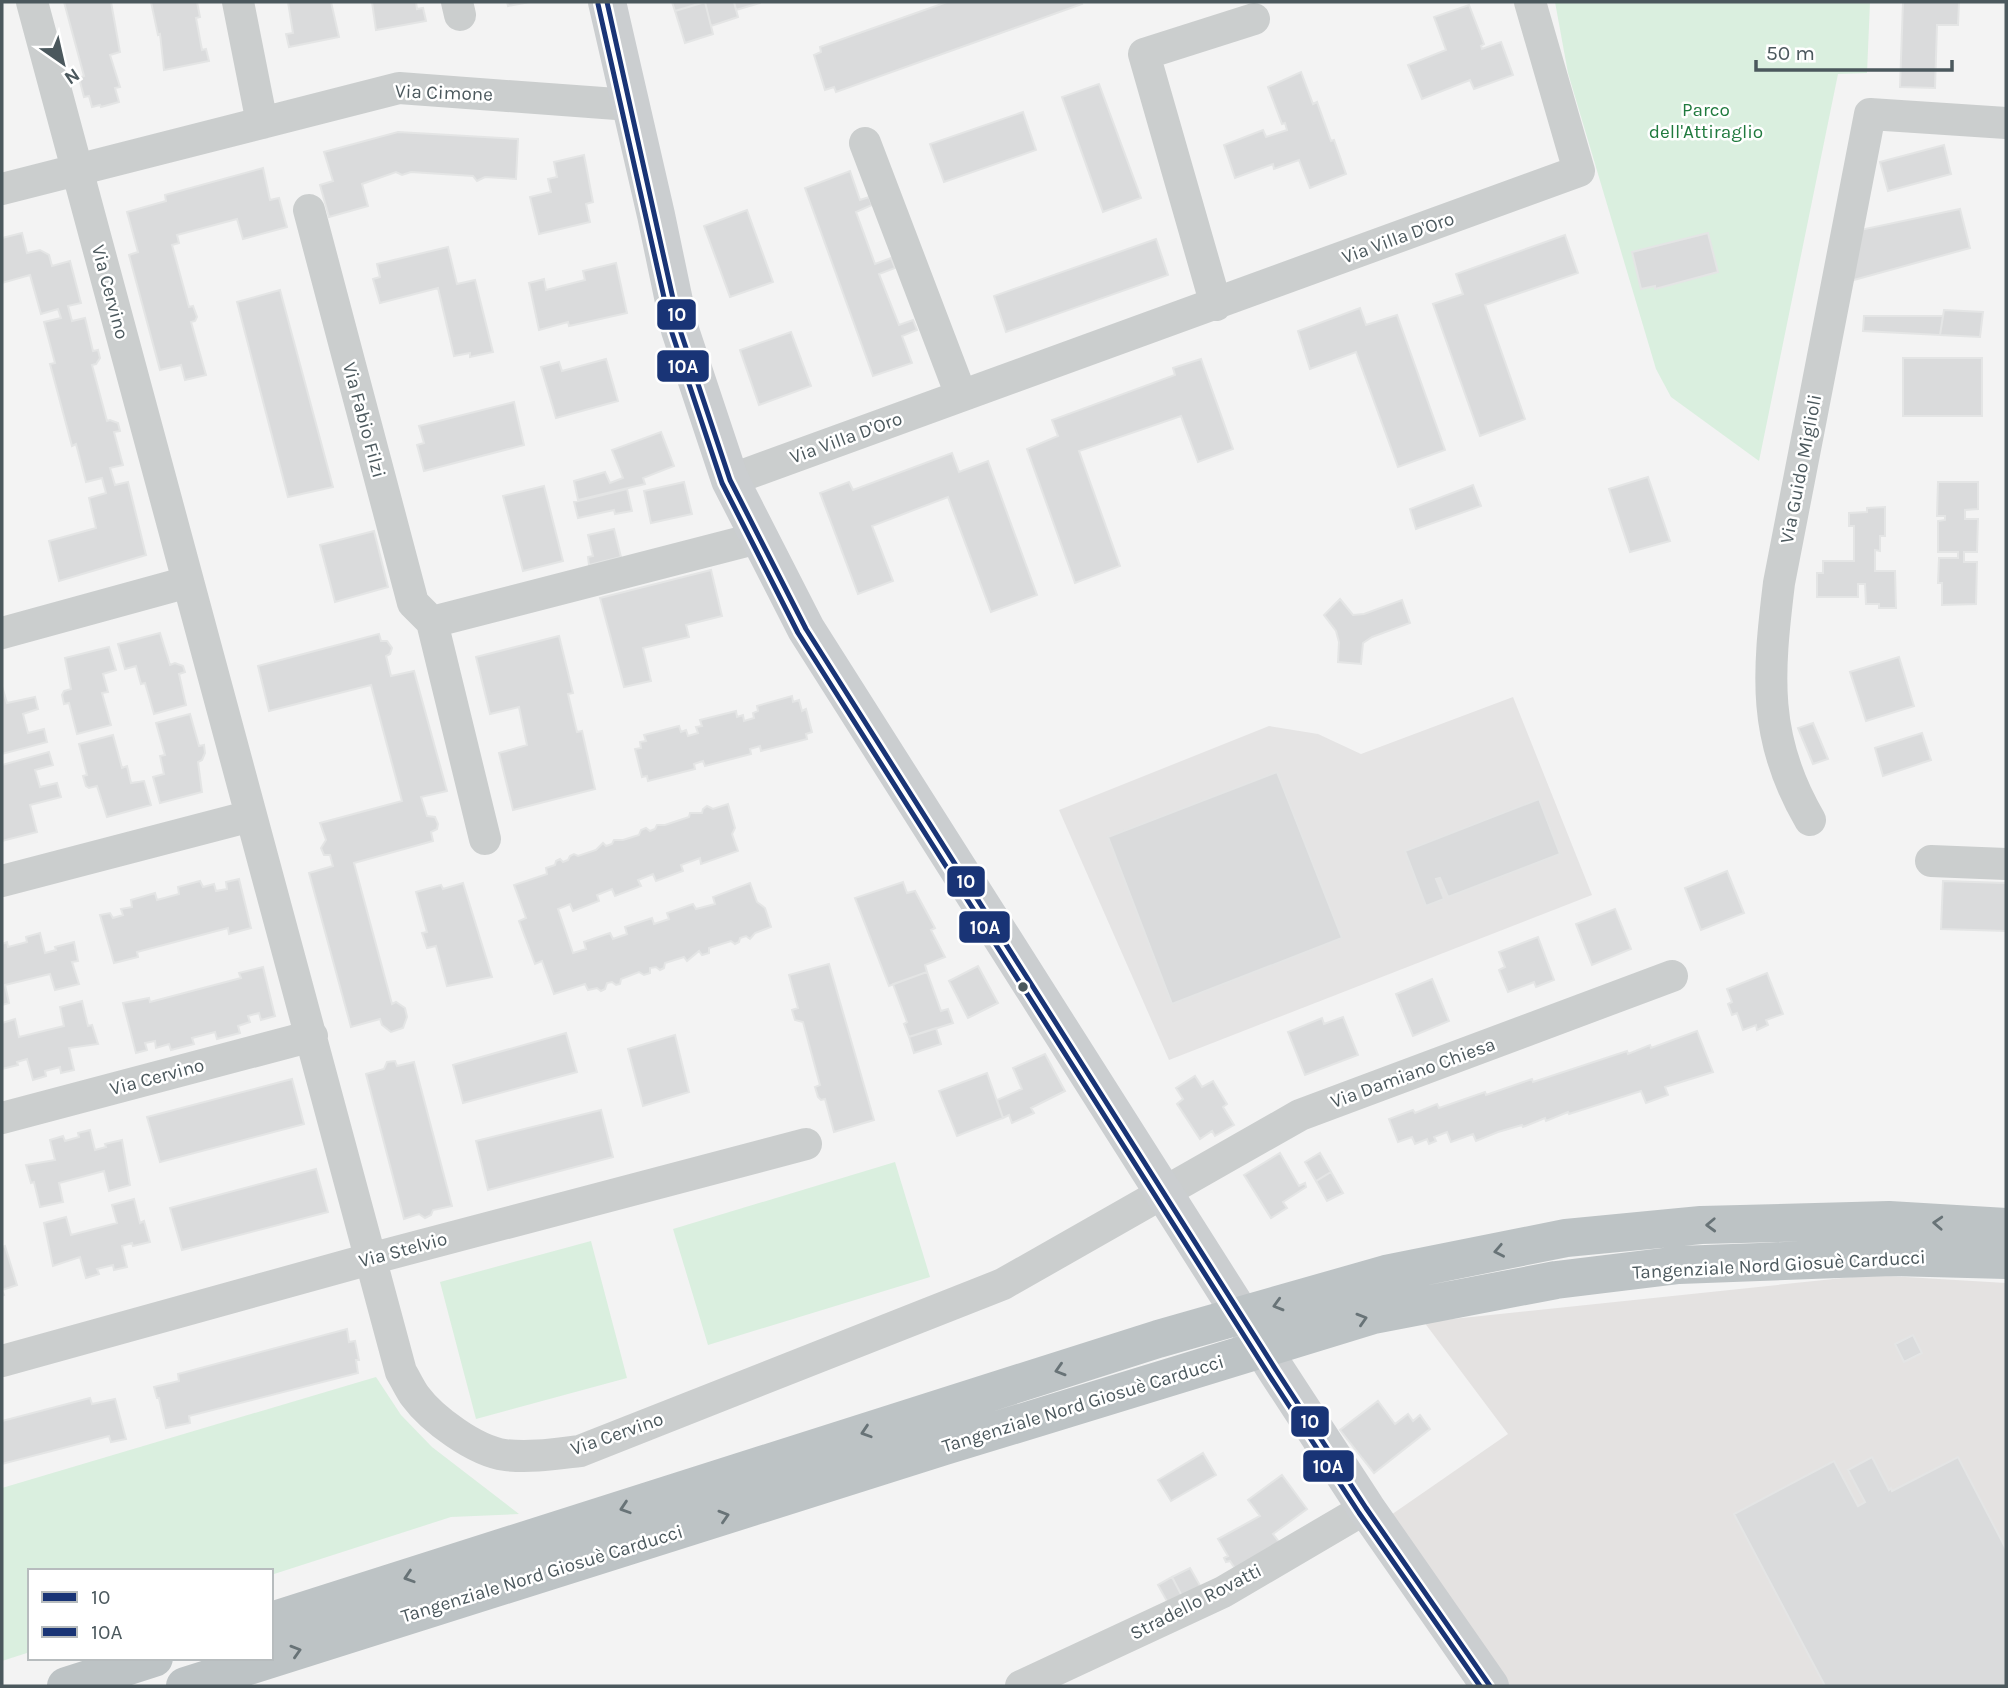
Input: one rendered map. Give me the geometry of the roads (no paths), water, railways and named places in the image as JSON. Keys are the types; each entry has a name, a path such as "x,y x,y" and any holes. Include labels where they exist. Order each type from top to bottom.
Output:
{"highway":[{"name":"Tangenziale Nord Giosuè Carducci","path":"273,1620 1158,1339 1385,1273 1566,1238 1701,1225 1889,1220 2006,1227"},
{"name":"Tangenziale Nord Giosuè Carducci","path":"273,1658 945,1446 1373,1315 1556,1280 1679,1265 1892,1257 2006,1260"},
{"path":"66,1686 148,1660"},
{"name":"Tangenziale Nord Giosuè Carducci","path":"185,1686 267,1660"}],"street":[{"name":"Via Cervino","path":"32,2 401,1372 415,1396 439,1420 468,1440 501,1454 529,1456 580,1451 1003,1284 1163,1191"},
{"path":"238,2 262,123"},
{"path":"607,2 680,330 730,480 758,538 806,629 1221,1285 1366,1508 1490,1686"},
{"name":"Via Villa D'Oro","path":"730,480 1579,172 1531,2"},
{"path":"1216,305 1144,54 1254,19"},
{"name":"Via Cimone","path":"2,189 399,88 630,105"},
{"name":"Via Guido Miglioli","path":"1810,820 1794,793 1782,762 1770,695 1771,653 1779,583 1870,114 2006,123"},
{"path":"865,143 961,395"},
{"name":"Via Fabio Filzi","path":"309,210 413,603 432,622 485,839"},
{"path":"432,622 758,538"},
{"path":"2,632 188,582"},
{"path":"2,881 250,816"},
{"path":"1931,861 2006,864"},
{"name":"Via Damiano Chiesa","path":"1163,1191 1300,1115 1672,976"},
{"name":"Via Cervino","path":"2,1118 312,1037"},
{"name":"Via Stelvio","path":"2,1361 370,1259 806,1144"},
{"name":"Stradello Rovatti","path":"1021,1686 1223,1592 1366,1508"}],"park label":[{"name":"Parco dell'Attiraglio","path":"1706,121"}]}
